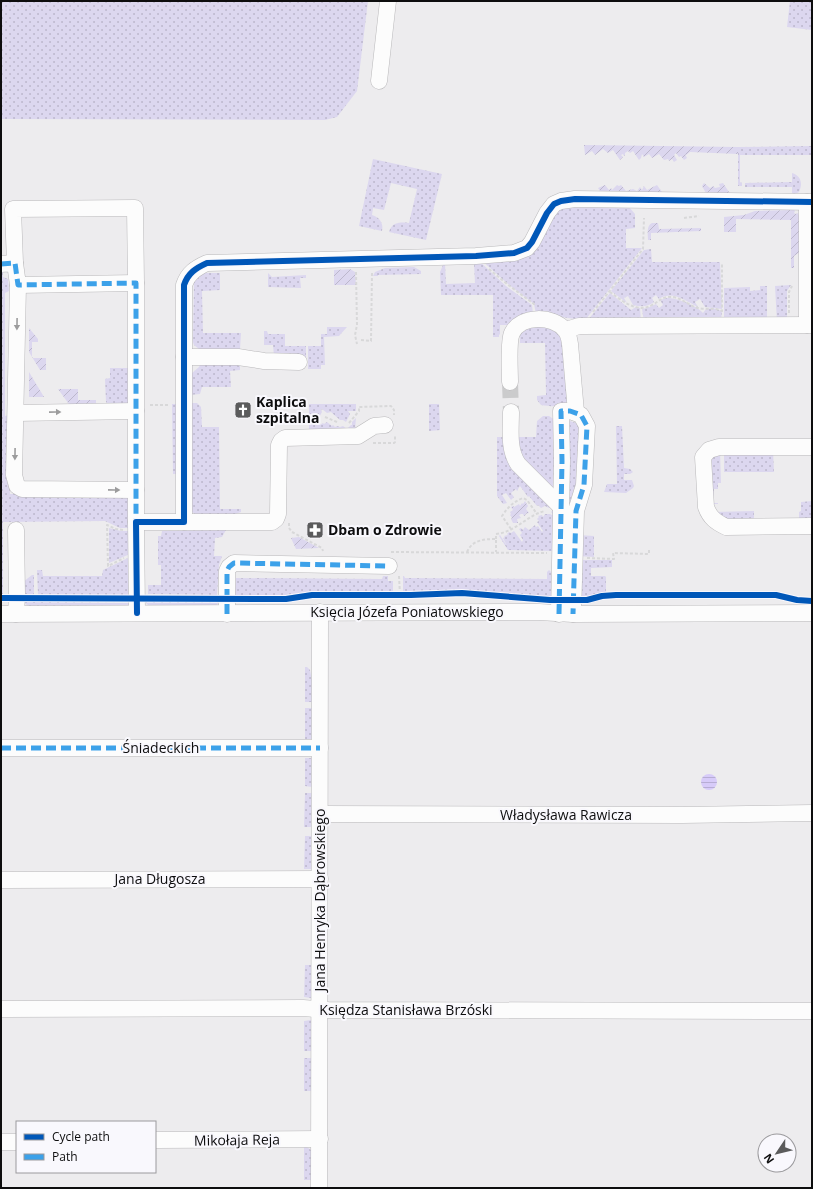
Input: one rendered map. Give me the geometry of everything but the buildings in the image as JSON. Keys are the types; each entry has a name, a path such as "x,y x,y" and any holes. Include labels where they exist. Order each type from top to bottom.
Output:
{"street":[{"path":"379,81 388,1"},
{"path":"184,522 184,285 187,276 192,271 207,263 514,254 527,248 532,242 547,212 554,204 561,201 575,199 810,202 809,325 579,326 566,330"},
{"path":"136,490 19,488 15,482 18,285 8,263 13,209 135,208 136,283 141,409 136,490 137,613"},
{"path":"18,285 136,283"},
{"path":"510,382 511,337 516,327 528,320 544,319 560,325 566,330 570,344 576,412"},
{"path":"184,357 238,357 264,361 299,362"},
{"path":"16,413 141,409"},
{"path":"561,411 576,412 581,415 586,426 584,485 576,511 574,559 566,614 559,505 562,461 561,411"},
{"path":"510,412 511,448 514,459 559,505"},
{"path":"136,526 184,522 272,522 276,519 278,514 279,446 281,441 285,438 358,436 374,426 391,424"},
{"path":"812,447 719,447 709,450 703,458 706,507 708,514 716,522 726,526 812,526"},
{"path":"8,614 17,595 16,530"},
{"path":"228,614 227,571 234,563 390,566"},
{"name":"Księcia Józefa Poniatowskiego","path":"8,614 228,614 320,612 539,612 566,614 812,613"},
{"name":"Jana Henryka Dąbrowskiego","path":"319,1188 320,612"},
{"name":"Śniadeckich","path":"1,748 320,748"},
{"name":"Władysława Rawicza","path":"320,814 682,815 812,813"},
{"name":"Jana Długosza","path":"1,880 320,879"},
{"name":"Księdza Stanisława Brzóski","path":"1,1009 303,1008 319,1010 812,1011"},
{"name":"Mikołaja Reja","path":"156,1140 320,1139"},
{"path":"1,1142 16,1142"}],"path":[{"path":"592,313 643,248 644,218"},
{"path":"610,291 628,305 641,308 650,306 662,298 672,297 698,308 713,308 722,310 722,262"},
{"path":"355,270 357,279 357,325 355,335 357,344"},
{"path":"361,340 371,341 372,271"},
{"path":"501,280 534,304 534,310"},
{"path":"141,409 149,405 170,405 170,412"},
{"path":"345,425 359,411 359,406 391,406 394,410 391,424 394,442 371,443"},
{"path":"325,417 338,423"},
{"path":"511,529 502,516 510,505 518,500 523,498 527,500 537,514"},
{"path":"496,552 496,534 518,527 537,514 548,511 559,505"},
{"path":"289,520 289,528 292,532 322,548 323,551"},
{"path":"136,526 123,530 107,525 108,566 130,556 136,556"},
{"path":"467,552 469,548 477,542 484,539 496,539"},
{"path":"574,559 614,559 613,553 650,554 649,550"}],"shaded area":[{"path":"1,1 368,1 357,91 337,117 325,120 1,119"},
{"path":"790,1 812,1 812,30 787,27"},
{"path":"584,145 738,147 738,154 690,152 686,155 685,154 687,158 684,160 676,153 674,155 677,160 674,162 672,159 669,161 668,159 664,160 659,154 652,158 649,154 644,157 642,154 639,160 633,151 630,153 628,151 624,156 623,154 621,155 623,157 620,160 613,150 608,153 603,149 595,155 592,151 585,155"},
{"path":"812,146 812,155 740,155 740,182 742,183 742,186 738,186 738,147"},
{"path":"373,159 442,174 426,240 389,232 394,224 409,223 417,189 391,183 384,210 373,208 372,215 377,217 380,221 382,231 359,226"},
{"path":"792,173 799,178 801,186 799,192 792,196 792,187 745,187 745,183 792,182"},
{"path":"704,183 710,188 713,186 715,188 720,187 719,184 723,183 731,195 707,195 702,186"},
{"path":"605,185 609,190 611,188 612,190 617,185 621,185 626,191 633,189 637,191 640,187 642,190 644,186 647,190 657,185 664,195 603,195 598,188"},
{"path":"561,206 629,207 635,214 635,228 626,229 626,248 642,248 586,319 573,319 536,314 534,304 508,284 480,259 513,259"},
{"path":"794,210 794,213 798,213 799,216 800,252 794,256 794,268 791,268 791,220 736,219 736,232 724,232 724,217 744,215 755,211"},
{"path":"652,223 658,223 659,229 701,228 701,231 651,233 651,240 648,240 648,228"},
{"path":"651,249 652,262 720,262 722,309 705,307 700,299 695,302 698,307 679,297 669,296 659,299 656,295 652,298 654,302 651,304 636,306 633,305 628,296 624,298 627,303 611,291 644,250"},
{"path":"477,259 506,286 532,305 533,314 510,325 500,325 499,337 493,337 493,295 441,295 440,272 443,265 445,264 446,284 475,283 474,263"},
{"path":"414,267 421,271 421,274 373,276 375,272 385,268"},
{"path":"350,269 355,272 356,285 334,285 334,270"},
{"path":"1,270 3,271 3,277 8,279 9,291 5,293 5,416 9,415 10,494 121,494 129,500 130,528 120,528 105,521 3,522 3,595 1,595"},
{"path":"203,273 220,273 220,290 202,291 203,333 241,333 240,349 199,349 194,345 194,282 195,279"},
{"path":"268,273 272,277 306,275 306,278 300,278 301,288 268,287"},
{"path":"791,285 787,291 787,322 777,322 775,286"},
{"path":"760,286 767,286 767,322 724,322 724,288 750,287 750,291 760,290"},
{"path":"610,293 631,310 636,307 640,308 641,322 587,321"},
{"path":"667,298 686,302 696,307 703,313 706,309 712,308 722,311 721,321 644,322 642,309 656,304 659,308 663,305 660,300"},
{"path":"545,324 563,336 568,400 563,405 559,406 541,405 537,400 537,396 546,395 545,343 520,343 520,330"},
{"path":"327,327 347,327 339,336 324,337 325,365 321,365 321,369 308,369 308,346 321,346 321,334 327,334"},
{"path":"29,328 38,339 38,342 32,342 32,357 29,352"},
{"path":"264,331 267,331 268,334 285,334 285,346 306,346 306,358 274,356 273,345 264,345"},
{"path":"33,358 46,358 46,370 40,370"},
{"path":"238,364 240,366 240,370 230,371 231,387 202,387 200,394 190,395 191,374 200,365"},
{"path":"110,368 130,368 131,401 127,405 108,404 106,402 105,379 110,378"},
{"path":"29,372 44,397 29,397"},
{"path":"58,389 78,389 78,400 96,400 96,407 71,407"},
{"path":"191,403 197,403 201,407 202,427 219,427 220,509 241,509 241,512 232,515 198,516 192,512"},
{"path":"172,404 178,404 178,474 173,474"},
{"path":"309,404 356,404 356,411 348,411 350,414 346,422 340,420 331,412 327,413 322,409 317,421 320,425 327,422 332,426 343,426 347,429 352,425 352,422 356,418 355,429 309,430"},
{"path":"429,404 439,404 440,430 429,431"},
{"path":"543,416 549,416 555,420 558,495 519,459 516,437 536,437 537,421"},
{"path":"570,421 579,424 581,482 571,506 568,506 568,422"},
{"path":"616,426 622,426 624,468 630,469 633,472 630,474 624,474 624,480 632,480 634,486 626,493 604,492 607,484 617,484"},
{"path":"497,437 505,437 554,504 549,508 545,506 541,508 538,505 537,506 520,486 517,491 516,489 511,493 514,497 511,500 506,493 502,495 507,503 503,504 497,496"},
{"path":"720,451 721,483 718,483 718,489 714,489 714,503 718,504 710,504 709,459"},
{"path":"724,451 773,451 774,472 724,472"},
{"path":"525,501 528,506 526,509 529,513 525,514 526,515 524,516 523,514 519,515 521,518 517,519 518,523 513,523 510,515 510,512 513,510 511,507 519,504 520,506"},
{"path":"812,501 812,522 799,522 801,502"},
{"path":"556,508 556,551 508,550 499,536 500,535 507,546 503,538 505,537 504,536 508,535 507,534 509,532 511,533 514,531 522,542 523,540 520,535 522,533 519,529 521,528 523,530 525,527 529,530 535,525 536,527 538,526 542,532 543,531 537,522 539,521 537,519 539,517 538,516 542,515 543,517 545,514 552,515 553,514 551,512"},
{"path":"754,511 754,519 729,522 713,512"},
{"path":"109,528 121,531 130,531 130,554 109,563"},
{"path":"226,530 222,537 215,538 214,556 222,556 219,565 217,595 148,594 148,585 161,585 161,565 158,565 158,536 161,536 162,531"},
{"path":"578,535 594,536 594,557 578,556"},
{"path":"299,537 319,548 296,549 291,538"},
{"path":"130,557 131,595 38,595 37,570 42,570 43,576 102,576 103,570"},
{"path":"578,560 612,560 612,567 591,568 591,576 606,577 606,592 577,597"},
{"path":"549,570 551,572 555,598 465,590 403,591 403,576 405,578 547,579 547,572"},
{"path":"34,575 34,595 22,594 23,582"},
{"path":"383,576 388,576 388,581 393,581 393,591 315,591 286,595 235,595 236,578 382,579"},
{"path":"23,602 131,603 129,606 28,606"},
{"path":"145,602 219,602 216,606 149,606"},
{"path":"305,667 310,670 314,692 312,702 305,702"},
{"path":"305,708 312,708 314,710 314,739 305,739"},
{"path":"305,758 314,758 312,787 305,786"},
{"path":"706,774 712,774 717,779 715,788 712,790 706,790 701,785 701,779"},
{"path":"305,793 312,793 314,826 311,827 304,827"},
{"path":"305,836 312,836 314,838 314,869 304,869"},
{"path":"305,965 311,965 313,967 311,998 304,997"},
{"path":"311,1020 313,1050 304,1051 304,1021"},
{"path":"304,1058 313,1059 311,1091 304,1091"},
{"path":"304,1145 311,1150 313,1179 311,1180 304,1180"}],"tunnel":[{"path":"510,382 511,412"}],"marked path":[{"path":"1,264 15,263 18,285 136,283 136,522"},
{"path":"559,614 562,461 561,411 570,411 581,415 587,426 584,485 576,511 573,614"},
{"path":"227,614 227,571 234,563 389,566"},
{"path":"1,748 320,748"}],"cycle path":[{"path":"137,613 136,522 184,522 184,285 190,274 199,267 207,263 476,256 514,253 527,248 532,242 547,213 554,204 561,201 575,199 812,202"},
{"path":"1,598 286,599 312,595 411,595 462,593 550,600 587,600 602,596 616,595 776,595 797,600 812,601"}],"place":[{"name":"Kaplica szpitalna","path":"243,410"},
{"name":"Dbam o Zdrowie","path":"315,530"}]}
